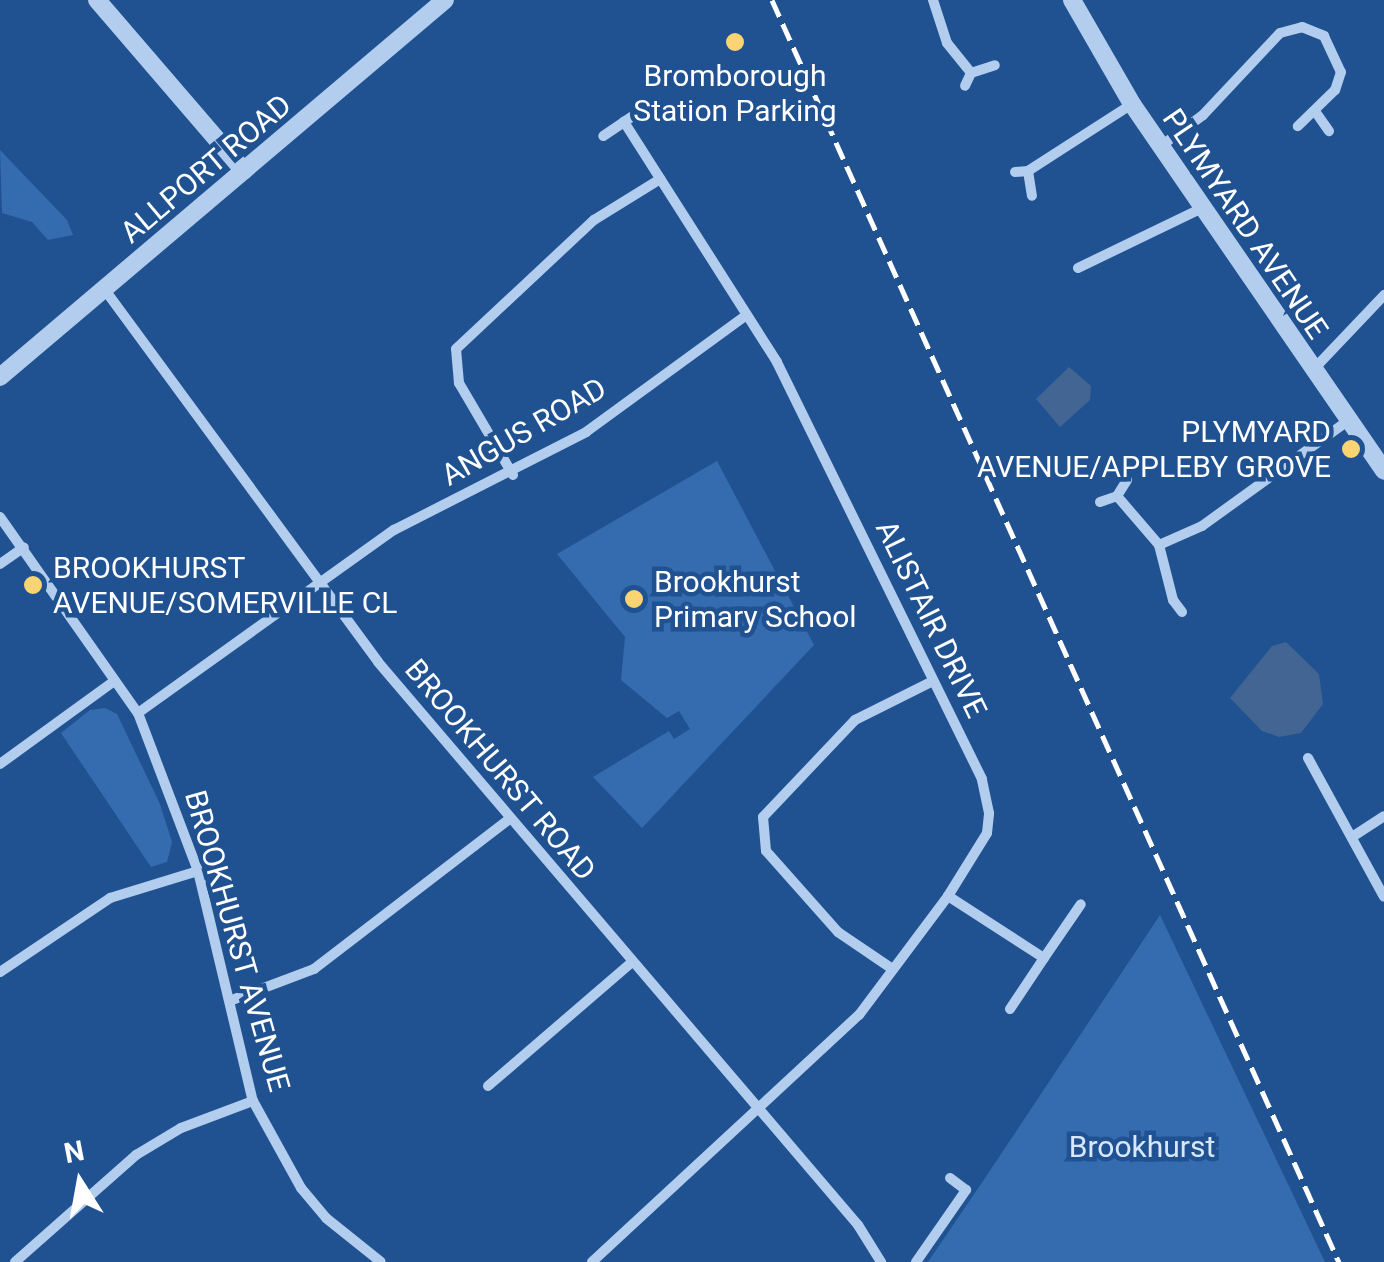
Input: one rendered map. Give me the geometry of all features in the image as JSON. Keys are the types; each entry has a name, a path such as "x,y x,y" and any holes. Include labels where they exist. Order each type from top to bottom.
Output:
{"street":[{"path":"97,0 244,172"},
{"path":"933,0 947,43 971,73"},
{"name":"PLYMYARD AVENUE","path":"1072,0 1132,104 1311,372 1384,471"},
{"name":"ALLPORT ROAD","path":"0,377 244,172 435,3"},
{"path":"1161,146 1203,115 1280,33 1302,27 1324,36 1341,72 1317,114 1298,126"},
{"path":"971,73 996,65"},
{"path":"966,86 971,73"},
{"path":"1015,172 1028,171 1132,104"},
{"path":"603,136 645,108"},
{"path":"1317,114 1329,131"},
{"name":"ALISTAIR DRIVE","path":"592,1262 859,1016 948,896 987,833 989,813 982,779 777,362 624,122"},
{"path":"1028,171 1032,196"},
{"path":"512,474 458,383 456,350 567,243 660,180"},
{"path":"1078,268 1202,208"},
{"name":"BROOKHURST ROAD","path":"105,290 323,584 508,821 858,1225 881,1262"},
{"path":"1311,372 1384,295"},
{"name":"ANGUS ROAD","path":"138,714 394,530 512,474 586,432 745,316"},
{"path":"1159,545 1202,526 1346,422"},
{"path":"1100,502 1117,496 1127,480"},
{"path":"1117,496 1159,545 1173,600 1182,612"},
{"name":"BROOKHURST AVENUE","path":"0,517 138,714 198,871 254,1102 302,1188 336,1228 381,1262"},
{"path":"0,564 24,547"},
{"path":"1160,608 1173,600"},
{"path":"0,764 113,682"},
{"path":"892,968 838,932 766,852 763,818 855,720 931,682"},
{"path":"1308,758 1384,896"},
{"path":"1352,837 1384,816"},
{"path":"232,1000 314,969 508,821"},
{"path":"0,972 110,898 198,871"},
{"path":"948,896 1044,958"},
{"path":"1010,1009 1082,904"},
{"path":"488,1086 630,964"},
{"path":"15,1262 136,1155 182,1128 254,1102"},
{"path":"916,1262 966,1190 950,1178"}],"green space":[{"path":"0,150 67,220 73,235 48,240 32,222 2,213"},
{"path":"717,461 814,645 642,828 593,777 669,731 674,739 690,729 679,711 667,718 621,680 625,637 557,554"},
{"path":"105,708 117,714 160,804 172,842 167,862 151,867 61,733 90,710"},
{"name":"Brookhurst","path":"1160,915 1325,1262 928,1262 983,1181"}],"shaded area":[{"path":"1069,367 1091,386 1090,400 1060,427 1036,399"},
{"path":"1286,642 1319,674 1323,704 1301,733 1279,737 1262,731 1230,698 1272,646"}],"railway":[{"path":"772,0 1339,1262"}],"place":[{"name":"Bromborough Station Parking","path":"735,42"},
{"name":"PLYMYARD AVENUE/APPLEBY GROVE","path":"1351,449"},
{"name":"BROOKHURST AVENUE/SOMERVILLE CL","path":"33,585"},
{"name":"Brookhurst Primary School","path":"634,599"}]}
